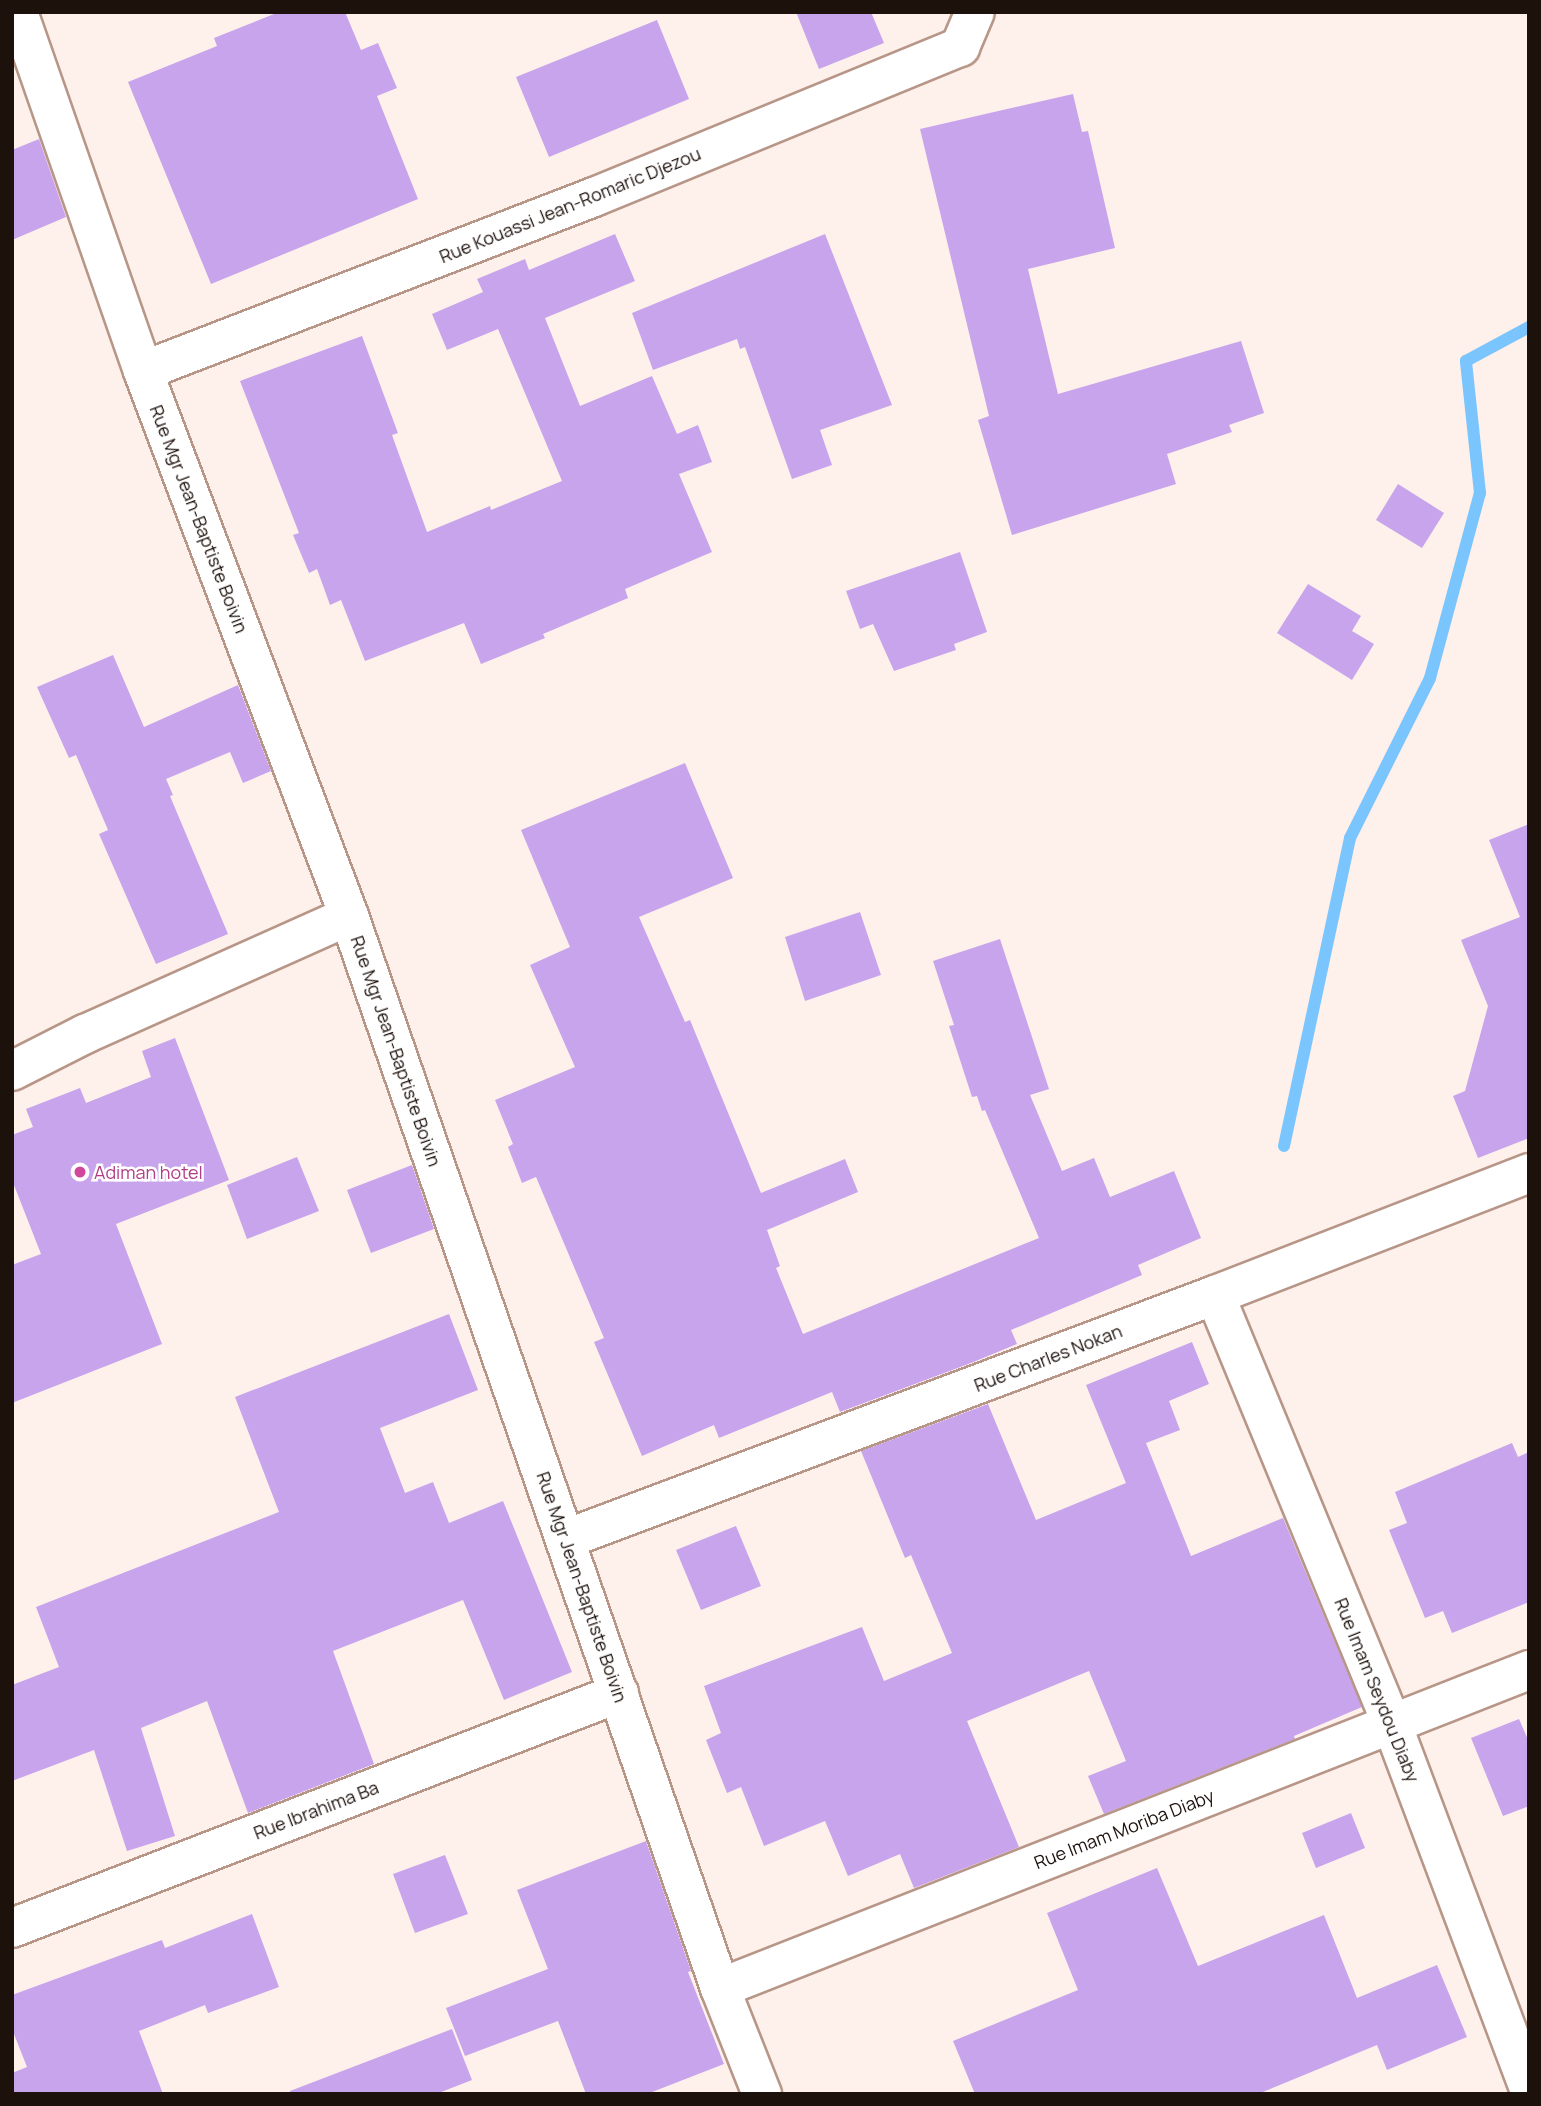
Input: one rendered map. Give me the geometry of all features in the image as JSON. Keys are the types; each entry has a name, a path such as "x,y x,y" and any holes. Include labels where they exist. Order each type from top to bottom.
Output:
{"street":[{"name":"Rue Mgr Jean-Baptiste Boivin","path":"18,12 143,371 349,916 755,2092"},
{"name":"Rue Kouassi Jean-Romaric Djezou","path":"143,371 594,197 960,47 975,12"},
{"path":"12,1071 85,1034 349,916"},
{"name":"Rue Charles Nokan","path":"566,1539 1215,1295 1529,1172"},
{"name":"Rue Imam Seydou Diaby","path":"1215,1295 1392,1724 1529,2088"},
{"name":"Rue Imam Moriba Diaby","path":"720,1988 1529,1670"},
{"name":"Rue Ibrahima Ba","path":"12,1928 619,1693"}],"building":[{"path":"279,12 345,12 361,50 378,43 397,88 377,96 418,199 211,284 128,82 217,46 214,38"},
{"path":"796,12 871,12 884,43 819,69"},
{"path":"657,20 689,99 549,157 516,77"},
{"path":"1073,94 1082,132 1088,131 1115,248 1028,269 1058,394 1241,341 1264,413 1229,425 1232,432 1167,454 1176,484 1012,535 978,420 989,416 920,129"},
{"path":"39,139 66,217 12,240 12,150"},
{"path":"615,234 635,281 545,318 580,406 652,376 677,434 698,425 712,462 679,474 712,552 625,589 628,598 543,634 545,638 481,664 464,623 365,661 341,600 330,605 317,569 309,573 293,535 299,533 240,381 362,336 398,433 392,435 427,532 490,506 491,510 562,481 498,329 447,350 432,314 483,292 477,279 525,259 529,270"},
{"path":"825,234 892,405 820,430 832,465 792,479 745,347 740,349 737,339 653,370 632,313"},
{"path":"1398,484 1444,513 1422,548 1376,520"},
{"path":"960,552 987,632 954,644 956,650 894,671 873,624 860,629 846,591"},
{"path":"1308,584 1361,616 1352,631 1374,644 1352,680 1277,633"},
{"path":"113,655 144,727 238,685 271,771 243,783 230,752 166,779 173,795 170,796 228,934 156,964 99,834 108,830 76,755 69,758 37,687"},
{"path":"685,763 733,878 639,917 685,1022 690,1020 761,1193 845,1159 858,1192 767,1230 780,1266 776,1268 803,1334 1039,1238 985,1110 982,1111 977,1096 972,1097 949,1026 954,1025 933,961 1000,939 1049,1089 1030,1095 1062,1171 1094,1158 1110,1197 1174,1171 1201,1238 1138,1265 1142,1275 1011,1330 1017,1344 971,1363 840,1412 832,1392 719,1438 714,1425 642,1456 594,1342 604,1338 536,1177 522,1183 508,1147 513,1144 495,1100 575,1067 530,965 570,947 521,830"},
{"path":"1529,824 1529,1138 1478,1158 1453,1096 1465,1091 1488,1006 1461,940 1520,917 1489,840"},
{"path":"860,912 881,975 805,1001 785,937"},
{"path":"175,1038 229,1180 116,1224 162,1344 12,1403 12,1265 41,1254 12,1180 12,1135 33,1127 26,1109 80,1088 86,1103 151,1077 142,1051"},
{"path":"297,1157 319,1211 247,1239 227,1185"},
{"path":"412,1165 434,1229 371,1253 347,1190"},
{"path":"449,1314 478,1390 380,1428 405,1493 433,1482 449,1523 503,1501 572,1672 504,1700 463,1600 333,1651 374,1764 248,1813 207,1701 141,1728 175,1836 127,1851 94,1750 12,1781 12,1685 59,1667 36,1607 279,1512 235,1397"},
{"path":"1192,1342 1209,1384 1169,1401 1180,1430 1146,1443 1191,1556 1283,1518 1362,1707 1294,1736 1295,1739 1104,1814 1088,1776 1126,1761 1089,1671 967,1721 1019,1847 914,1888 900,1854 848,1876 825,1821 764,1846 741,1787 727,1793 706,1740 721,1733 704,1686 862,1627 884,1681 952,1653 911,1555 905,1558 861,1451 988,1404 1036,1520 1126,1483 1086,1385"},
{"path":"1512,1443 1518,1457 1529,1452 1529,1602 1452,1633 1443,1611 1425,1618 1389,1530 1407,1523 1395,1492"},
{"path":"736,1526 761,1586 701,1610 676,1550"},
{"path":"1519,1719 1529,1742 1529,1806 1503,1816 1471,1738"},
{"path":"1351,1813 1365,1848 1316,1868 1302,1833"},
{"path":"646,1841 691,1971 688,1972 724,2064 647,2094 586,2094 558,2021 465,2056 446,2008 548,1969 517,1890"},
{"path":"445,1855 468,1914 415,1933 393,1874"},
{"path":"1157,1868 1198,1966 1324,1915 1357,1998 1437,1965 1467,2037 1387,2070 1377,2045 1258,2094 975,2094 953,2041 1078,1990 1047,1913"},
{"path":"252,1914 279,1987 208,2013 205,2005 139,2031 163,2094 12,2094 12,2073 27,2067 12,2029 12,1995 162,1940 165,1948"},
{"path":"452,2029 472,2080 436,2094 290,2094 290,2091"}],"waterway":[{"path":"1284,1146 1350,838 1430,678 1480,493 1466,361 1529,327"}],"place":[{"name":"Adiman hotel","path":"80,1172"}]}
